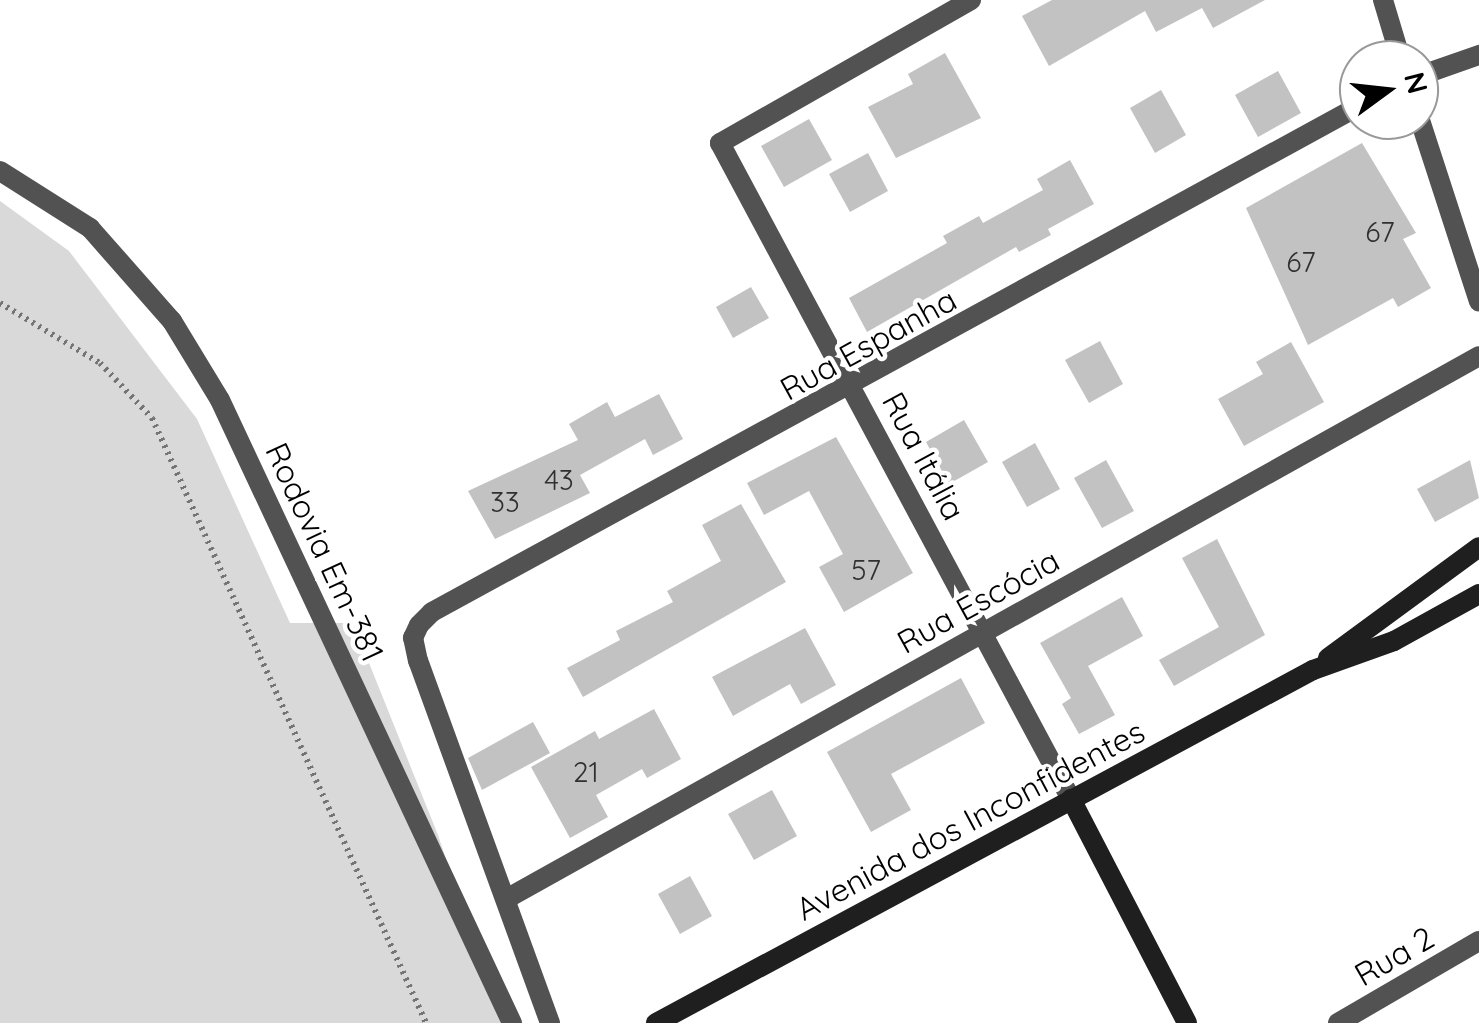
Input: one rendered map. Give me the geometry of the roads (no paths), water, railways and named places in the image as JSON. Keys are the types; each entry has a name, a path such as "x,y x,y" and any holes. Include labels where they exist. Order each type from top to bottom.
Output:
{"street":[{"name":"Rua Itália","path":"971,0 720,143 985,631 1071,799"},
{"path":"1383,0 1395,40"},
{"path":"1439,69 1479,55"},
{"name":"Rua Espanha","path":"506,899 413,638 432,612 853,387 1339,117"},
{"path":"1426,140 1479,302"},
{"name":"Rodovia Em-381","path":"0,171 90,228 172,320 220,400 512,1023"},
{"name":"Rua Escócia","path":"506,899 1479,356"},
{"name":"Avenida dos Inconfidentes","path":"656,1023 1313,670 1479,547"},
{"name":"Avenida dos Inconfidentes","path":"1313,670 1394,642 1479,594"},
{"path":"1071,799 1187,1023"},
{"path":"506,899 550,1023"},
{"name":"Rua 2","path":"1338,1023 1479,941"}]}
